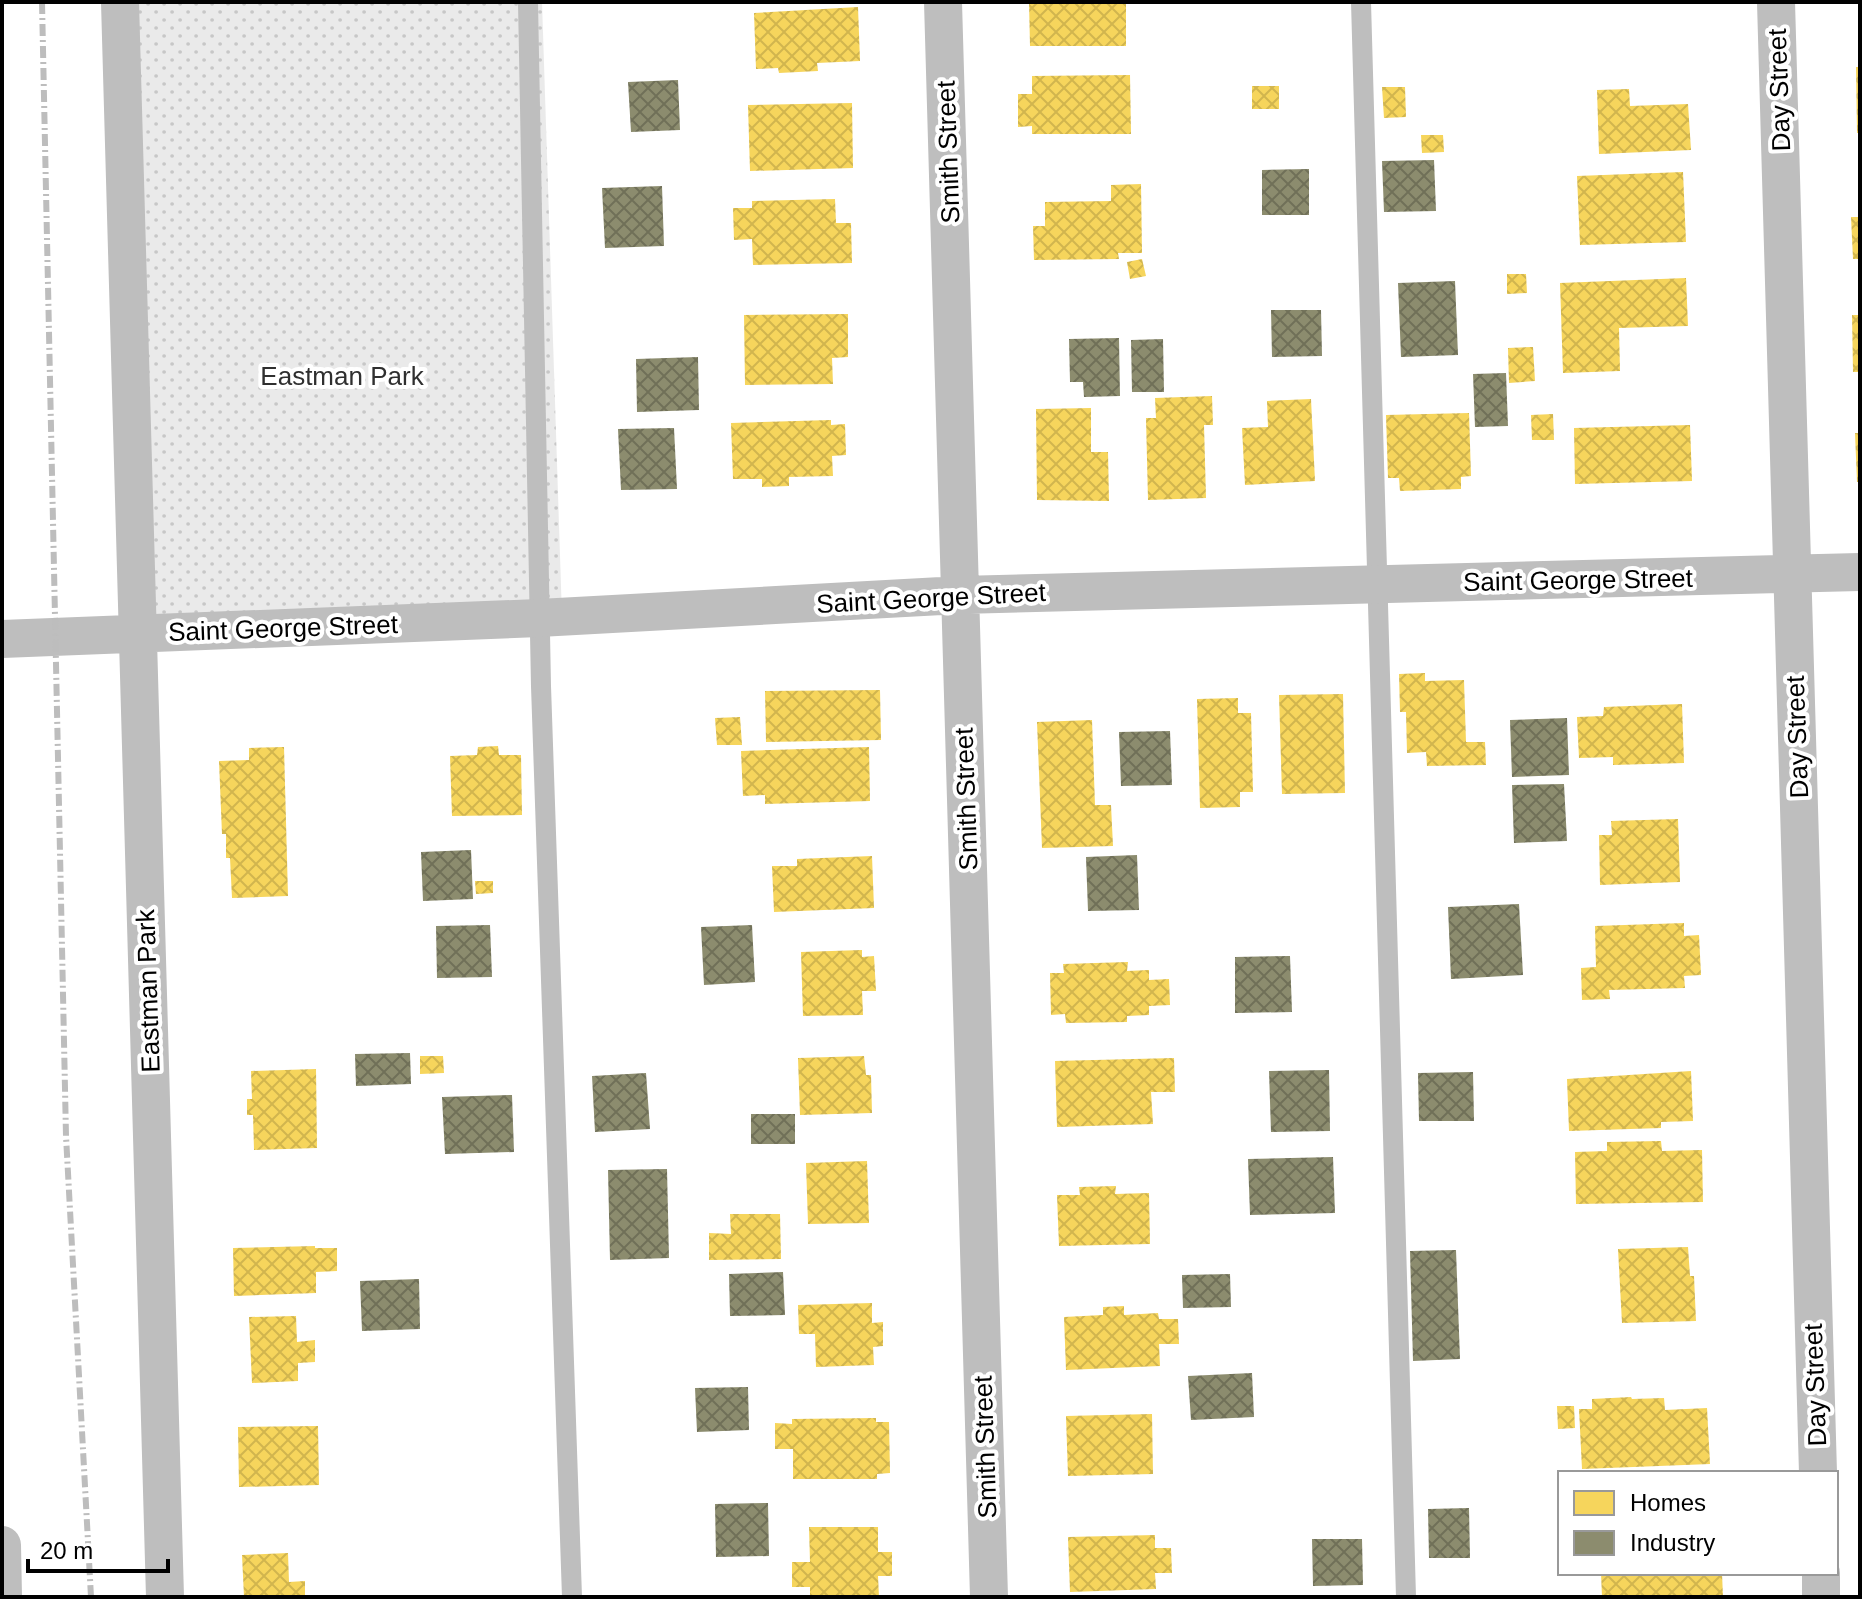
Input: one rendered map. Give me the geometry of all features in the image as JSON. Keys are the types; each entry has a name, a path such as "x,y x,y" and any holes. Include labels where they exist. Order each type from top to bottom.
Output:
{"street":[{"name":"Eastman Park","path":"120,2 165,1597"},
{"name":"Smith Street","path":"943,2 989,1597"},
{"name":"Day Street","path":"1776,2 1818,1471"},
{"name":"Saint George Street","path":"2,639 539,618 960,595 1860,572"},
{"path":"2,1545 3,1597"},
{"path":"1821,1575 1821,1597"}],"lane":[{"path":"528,2 539,618 572,1597"},
{"path":"1361,2 1406,1597"}],"green space":[{"name":"Eastman Park","path":"120,2 542,2 562,617 138,634"}],"building: Homes":[{"path":"1029,2 1126,2 1126,46 1030,46"},
{"path":"858,7 860,61 817,63 818,71 779,73 778,68 756,69 754,13"},
{"path":"1856,67 1860,67 1860,133 1857,133"},
{"path":"1130,75 1131,134 1032,134 1032,126 1018,127 1018,94 1032,94 1032,76"},
{"path":"1252,86 1279,86 1279,109 1252,109"},
{"path":"1382,87 1405,87 1406,117 1384,118"},
{"path":"1629,89 1630,106 1688,104 1691,150 1599,154 1597,90"},
{"path":"852,103 853,168 750,171 748,105"},
{"path":"1421,135 1443,135 1444,152 1422,153"},
{"path":"1683,172 1686,242 1580,245 1577,176"},
{"path":"1141,184 1142,253 1118,253 1119,259 1034,260 1033,226 1045,226 1045,202 1111,201 1111,185"},
{"path":"835,199 836,223 851,223 852,263 753,265 752,239 734,240 733,208 752,208 752,201"},
{"path":"1851,217 1860,217 1860,259 1853,259"},
{"path":"1142,259 1146,276 1130,279 1127,262"},
{"path":"1507,274 1526,274 1527,293 1507,294"},
{"path":"1686,278 1688,326 1619,328 1620,371 1563,373 1560,283"},
{"path":"848,314 848,357 832,358 833,384 745,385 744,315"},
{"path":"1852,315 1860,315 1860,372 1853,372"},
{"path":"1533,347 1535,381 1509,383 1508,348"},
{"path":"1212,396 1213,425 1204,425 1206,498 1148,500 1146,418 1156,418 1155,398"},
{"path":"1311,399 1315,481 1245,485 1242,428 1268,427 1267,401"},
{"path":"1091,408 1091,452 1108,452 1109,501 1037,500 1036,409"},
{"path":"1469,413 1471,476 1461,477 1461,489 1400,491 1399,478 1388,478 1386,415"},
{"path":"1553,414 1554,440 1532,440 1531,415"},
{"path":"831,420 831,425 845,424 846,455 832,456 833,476 789,477 789,486 762,487 762,479 733,479 731,423"},
{"path":"1690,425 1692,481 1575,484 1574,428"},
{"path":"1855,433 1860,433 1860,482 1857,482"},
{"path":"1425,673 1425,681 1464,680 1466,742 1485,742 1486,765 1427,766 1426,752 1407,753 1406,712 1400,712 1399,674"},
{"path":"880,690 881,740 766,742 765,691"},
{"path":"1343,694 1345,793 1282,794 1279,695"},
{"path":"1238,698 1238,713 1251,713 1253,792 1240,792 1240,807 1200,808 1197,699"},
{"path":"1682,704 1684,763 1613,765 1613,757 1579,758 1577,717 1603,716 1604,707"},
{"path":"740,717 742,745 717,745 715,718"},
{"path":"1092,720 1095,805 1111,805 1113,846 1042,848 1037,722"},
{"path":"498,746 499,755 521,755 522,815 452,816 450,756 477,755 478,747"},
{"path":"284,747 288,896 232,898 230,858 226,858 226,834 222,834 219,761 249,760 249,748"},
{"path":"869,747 870,801 765,804 765,795 743,796 741,751"},
{"path":"1678,819 1680,882 1600,885 1599,835 1612,835 1611,821"},
{"path":"872,856 874,908 774,912 772,866 797,866 797,859"},
{"path":"475,881 493,881 493,893 476,894"},
{"path":"1684,923 1684,936 1699,935 1701,975 1684,976 1685,988 1609,990 1610,999 1582,1000 1581,968 1596,967 1595,926"},
{"path":"862,950 862,957 874,956 876,991 862,991 863,1015 803,1016 801,952"},
{"path":"1128,962 1127,971 1149,970 1149,980 1169,979 1170,1005 1149,1006 1149,1015 1127,1016 1127,1022 1066,1023 1065,1014 1051,1015 1050,973 1064,973 1063,964"},
{"path":"420,1056 443,1056 444,1073 420,1074"},
{"path":"864,1056 866,1075 871,1075 872,1113 800,1115 798,1058"},
{"path":"1174,1058 1175,1092 1151,1092 1153,1124 1057,1127 1055,1061"},
{"path":"316,1069 317,1148 254,1150 253,1115 247,1115 247,1099 252,1099 251,1071"},
{"path":"1691,1071 1693,1121 1661,1122 1661,1128 1569,1131 1567,1079"},
{"path":"1661,1141 1662,1151 1702,1150 1703,1202 1576,1204 1575,1152 1607,1151 1607,1142"},
{"path":"867,1161 869,1223 808,1224 806,1163"},
{"path":"1116,1186 1115,1194 1149,1193 1150,1244 1059,1246 1057,1195 1080,1195 1079,1187"},
{"path":"730,1214 780,1214 781,1259 709,1260 709,1233 731,1234"},
{"path":"1688,1247 1690,1276 1694,1276 1696,1321 1622,1323 1618,1249"},
{"path":"233,1248 337,1248 337,1271 316,1272 316,1293 234,1296"},
{"path":"872,1303 872,1323 883,1322 883,1346 873,1347 874,1365 816,1367 815,1334 799,1334 798,1305"},
{"path":"1124,1306 1124,1315 1158,1313 1159,1319 1178,1319 1179,1344 1159,1344 1160,1366 1066,1370 1064,1317 1103,1315 1103,1307"},
{"path":"296,1316 297,1342 315,1340 315,1362 298,1363 298,1381 252,1383 249,1317"},
{"path":"1664,1398 1665,1410 1707,1408 1710,1464 1582,1469 1579,1409 1592,1409 1592,1399"},
{"path":"1557,1406 1574,1406 1575,1428 1558,1429"},
{"path":"1152,1414 1153,1474 1068,1476 1066,1416"},
{"path":"876,1418 876,1422 889,1422 890,1473 877,1474 877,1479 793,1479 793,1449 775,1449 775,1423 792,1424 792,1419"},
{"path":"318,1426 319,1485 239,1487 238,1427"},
{"path":"809,1527 878,1527 878,1552 892,1552 892,1576 878,1576 879,1597 810,1597 810,1587 792,1587 792,1562 810,1562"},
{"path":"1155,1535 1155,1548 1171,1548 1172,1573 1155,1573 1156,1589 1070,1592 1068,1537"},
{"path":"288,1553 289,1582 305,1581 305,1597 244,1597 242,1555"},
{"path":"1601,1575 1722,1575 1723,1597 1602,1597"}],"building: Industry":[{"path":"678,80 680,130 631,132 628,82"},
{"path":"1434,160 1436,211 1384,212 1382,161"},
{"path":"1309,169 1309,215 1262,215 1262,170"},
{"path":"662,186 664,246 605,248 602,188"},
{"path":"1455,281 1458,355 1401,357 1398,283"},
{"path":"1271,310 1321,310 1322,356 1272,357"},
{"path":"1119,338 1120,396 1084,397 1083,382 1070,382 1069,339"},
{"path":"1163,339 1164,392 1132,392 1131,340"},
{"path":"698,357 699,410 637,412 636,359"},
{"path":"1506,373 1508,426 1475,427 1473,374"},
{"path":"674,428 677,489 621,490 618,429"},
{"path":"1567,718 1569,775 1512,777 1510,720"},
{"path":"1170,731 1172,785 1121,786 1119,732"},
{"path":"1564,784 1567,841 1514,843 1512,785"},
{"path":"471,850 473,899 423,901 421,852"},
{"path":"1137,855 1139,910 1088,911 1086,857"},
{"path":"1519,904 1523,975 1451,979 1448,907"},
{"path":"490,925 492,977 437,978 436,926"},
{"path":"752,925 755,982 704,985 701,927"},
{"path":"1290,956 1292,1012 1235,1013 1235,957"},
{"path":"410,1053 411,1084 356,1086 355,1054"},
{"path":"1329,1070 1330,1131 1271,1132 1269,1071"},
{"path":"1473,1072 1474,1121 1419,1121 1418,1073"},
{"path":"646,1073 650,1129 595,1132 592,1076"},
{"path":"512,1095 514,1152 445,1154 442,1097"},
{"path":"751,1114 795,1114 795,1144 751,1144"},
{"path":"1333,1157 1335,1213 1250,1215 1248,1159"},
{"path":"667,1169 669,1258 610,1260 608,1170"},
{"path":"1456,1250 1460,1359 1413,1361 1410,1251"},
{"path":"783,1272 785,1315 730,1316 729,1274"},
{"path":"1230,1274 1231,1307 1183,1308 1182,1275"},
{"path":"419,1279 420,1329 362,1331 360,1281"},
{"path":"1252,1373 1254,1417 1191,1420 1188,1376"},
{"path":"748,1387 749,1430 697,1432 695,1388"},
{"path":"768,1503 769,1556 716,1557 715,1504"},
{"path":"1469,1508 1470,1558 1429,1558 1428,1509"},
{"path":"1312,1539 1362,1539 1363,1585 1313,1586"}],"railway":[{"path":"42,2 66,1136 91,1597"}]}
